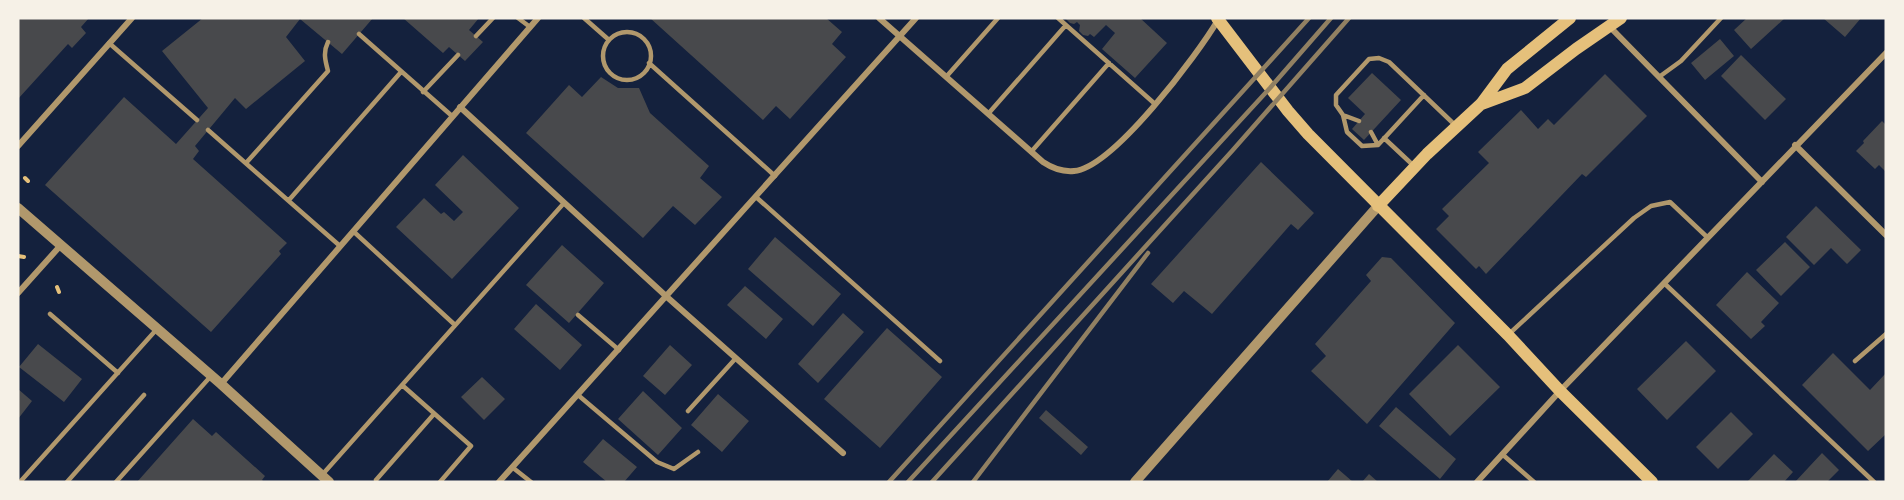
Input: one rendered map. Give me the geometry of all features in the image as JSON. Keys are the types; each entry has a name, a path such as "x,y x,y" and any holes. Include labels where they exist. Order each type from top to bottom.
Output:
{"main road":[{"path":"1218,18 1288,111 1378,206 1652,482"},
{"path":"1378,206 1456,126 1481,104 1507,69 1570,18"},
{"path":"1481,104 1526,88 1621,18"}],"street":[{"path":"18,146 132,18"},
{"path":"221,384 538,18"},
{"path":"879,18 1031,152 1051,167 1075,171 1094,164 1113,149 1197,54 1218,18"},
{"path":"498,482 916,18"},
{"path":"1610,26 1762,182"},
{"path":"1477,482 1560,391 1886,53"},
{"path":"460,107 667,297 843,453"},
{"path":"1795,145 1886,235"},
{"path":"1135,482 1378,206"},
{"path":"18,208 221,384 326,480"},
{"path":"18,293 61,245"}],"lane":[{"path":"476,36 493,18"},
{"path":"518,18 530,27"},
{"path":"584,18 609,40"},
{"path":"946,77 998,18"},
{"path":"1058,18 1155,104"},
{"path":"1659,77 1681,61 1721,18"},
{"path":"988,114 1066,25"},
{"path":"622,32 631,32 640,35 647,42 650,50 649,63 641,75 633,79 623,79 615,76 608,69 604,61 604,52 609,40 622,32"},
{"path":"359,34 452,116"},
{"path":"246,163 328,71 325,60 325,49 328,42"},
{"path":"109,43 197,120"},
{"path":"423,92 458,55"},
{"path":"1424,95 1378,145 1362,146 1347,132 1343,115 1336,105 1336,95 1369,59 1379,58 1389,62 1424,95 1456,126"},
{"path":"649,63 775,176"},
{"path":"1031,152 1109,63"},
{"path":"289,200 401,72"},
{"path":"1343,115 1359,121"},
{"path":"208,130 340,246"},
{"path":"1371,132 1378,145"},
{"path":"1384,138 1415,167"},
{"path":"756,197 940,361"},
{"path":"1508,335 1634,218 1651,206 1670,202 1707,237"},
{"path":"326,480 402,385 564,203"},
{"path":"352,231 455,325"},
{"path":"1664,283 1874,482"},
{"path":"50,314 118,373"},
{"path":"578,315 619,350"},
{"path":"20,482 157,328"},
{"path":"1854,361 1886,334"},
{"path":"688,411 736,358"},
{"path":"116,482 211,376"},
{"path":"402,385 471,447 440,482"},
{"path":"67,482 144,395"},
{"path":"578,395 657,462 674,470 698,452"},
{"path":"376,480 434,414"},
{"path":"1503,454 1534,482"},
{"path":"512,467 531,482"}],"path":[{"path":"18,256 24,257"}],"building":[{"path":"18,18 89,18 81,27 86,33 72,48 68,44 18,99"},
{"path":"203,18 373,18 342,54 300,19 286,37 305,61 246,109 235,98 195,146 199,151 193,159 287,243 279,251 281,254 211,332 45,185 124,97 176,144 208,108 162,51"},
{"path":"403,18 479,18 469,30 483,42 465,61 449,47 443,53"},
{"path":"650,18 826,18 842,32 832,44 846,57 790,119 776,106 763,120"},
{"path":"1065,18 1140,18 1167,43 1135,78 1102,49 1115,33 1106,25 1094,37 1090,34 1088,36 1079,31 1080,25 1077,22 1070,23"},
{"path":"1747,18 1785,18 1751,49 1734,30"},
{"path":"1823,18 1861,18 1845,37"},
{"path":"1720,39 1734,56 1705,80 1691,63"},
{"path":"1741,55 1786,99 1765,120 1721,76"},
{"path":"1372,73 1401,100 1364,140 1352,129 1365,114 1348,98"},
{"path":"1605,74 1647,116 1586,177 1582,174 1486,274 1479,266 1476,269 1436,229 1449,216 1442,209 1489,163 1478,152 1521,110 1538,129 1548,119 1554,125"},
{"path":"601,77 618,88 639,88 650,113 709,166 700,178 722,197 695,225 673,206 643,238 526,133 569,85 582,97"},
{"path":"1882,121 1886,125 1886,172 1879,165 1875,169 1856,151"},
{"path":"463,155 519,208 452,279 396,227 424,198 441,214 444,212 454,221 463,212 435,185"},
{"path":"1261,162 1314,213 1298,230 1291,224 1212,314 1184,291 1173,303 1151,284"},
{"path":"1816,206 1861,250 1847,264 1831,248 1814,265 1786,237"},
{"path":"775,237 841,294 813,326 748,269"},
{"path":"1785,242 1810,267 1781,296 1756,270"},
{"path":"562,245 604,283 569,323 526,285"},
{"path":"1382,257 1391,258 1455,323 1367,424 1311,371 1326,356 1315,344 1371,281 1366,275"},
{"path":"1747,272 1779,303 1761,322 1765,326 1751,339 1716,305"},
{"path":"745,286 783,319 766,339 727,305"},
{"path":"536,304 582,345 560,370 514,329"},
{"path":"843,313 864,332 818,383 798,364"},
{"path":"887,328 942,377 880,448 824,399"},
{"path":"1686,341 1716,371 1667,420 1637,389"},
{"path":"38,344 82,379 64,402 19,367"},
{"path":"670,345 692,365 665,395 643,376"},
{"path":"1458,345 1500,387 1450,436 1409,394"},
{"path":"1833,353 1870,390 1886,373 1886,434 1868,451 1802,385"},
{"path":"482,377 505,399 484,420 461,397"},
{"path":"18,389 32,401 18,419"},
{"path":"643,391 682,428 658,455 618,419"},
{"path":"718,394 749,421 722,452 691,425"},
{"path":"1396,407 1456,459 1440,479 1379,426"},
{"path":"1046,410 1088,447 1081,455 1039,418"},
{"path":"1731,412 1753,434 1718,469 1696,447"},
{"path":"193,419 212,436 216,432 265,476 262,480 264,482 137,482"},
{"path":"603,439 637,467 624,482 607,482 583,462"},
{"path":"1822,453 1839,470 1827,482 1795,482"},
{"path":"1774,454 1793,472 1784,482 1747,482"},
{"path":"1338,469 1353,482 1327,482"},
{"path":"1369,474 1378,482 1362,482"}],"railway":[{"path":"889,482 1309,18"},
{"path":"908,482 1270,88 1331,18"},
{"path":"932,482 1232,151 1349,18"},
{"path":"973,482 1148,253"}]}
